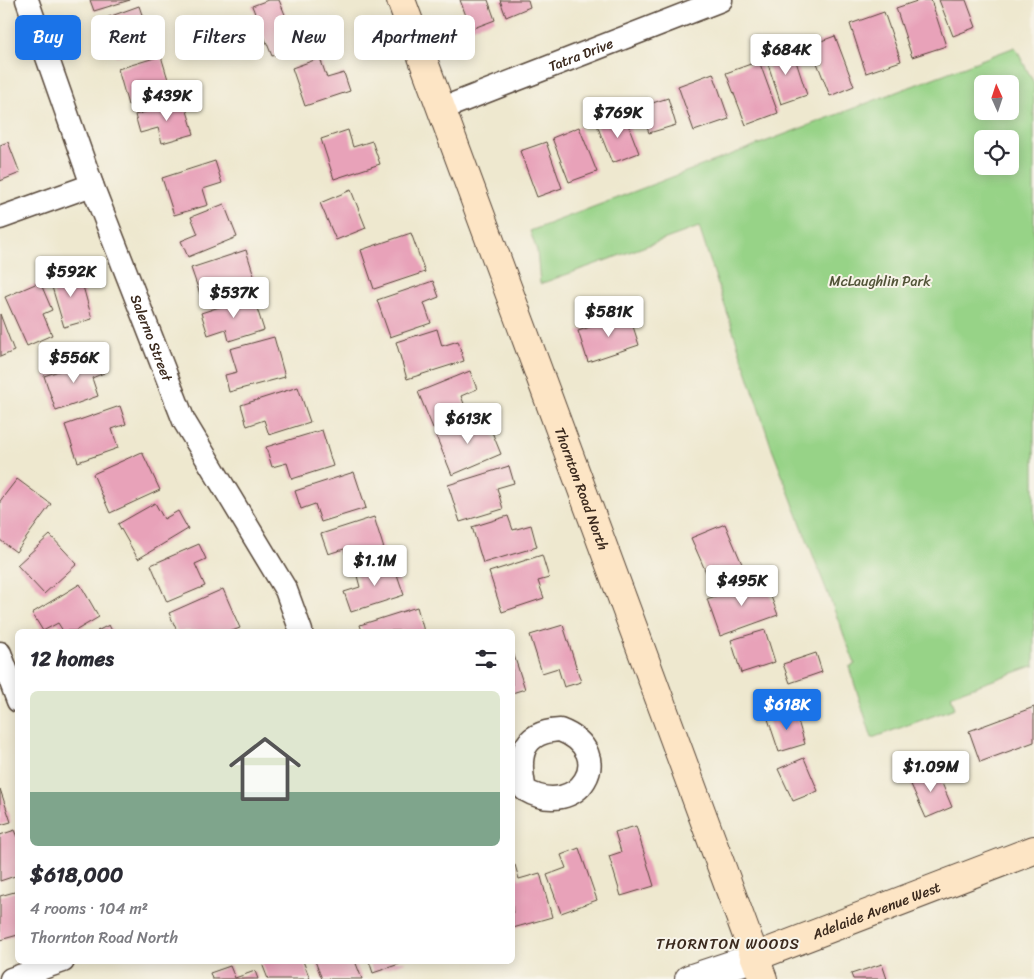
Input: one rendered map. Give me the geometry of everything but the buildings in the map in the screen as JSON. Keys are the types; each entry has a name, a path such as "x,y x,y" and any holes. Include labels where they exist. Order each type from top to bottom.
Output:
{"main road":[{"name":"Thornton Road North","path":"401,0 759,968"},
{"name":"Adelaide Avenue West","path":"759,968 1034,850"}],"street":[{"name":"Salerno Street","path":"27,0 92,185 184,422 286,590 300,629"},
{"name":"Tatra Drive","path":"441,109 721,0"},
{"path":"0,218 92,185"},
{"path":"0,653 15,693"},
{"path":"11,979 54,964"},
{"name":"Adelaide Avenue West","path":"689,979 759,968"}],"green space":[{"name":"McLaughlin Park","path":"1015,47 1034,83 1034,667 951,695 955,708 872,738 849,667 855,664 772,449 699,227 540,284 537,251 530,231"}],"district":[{"name":"THORNTON WOODS","path":"728,944"}]}
